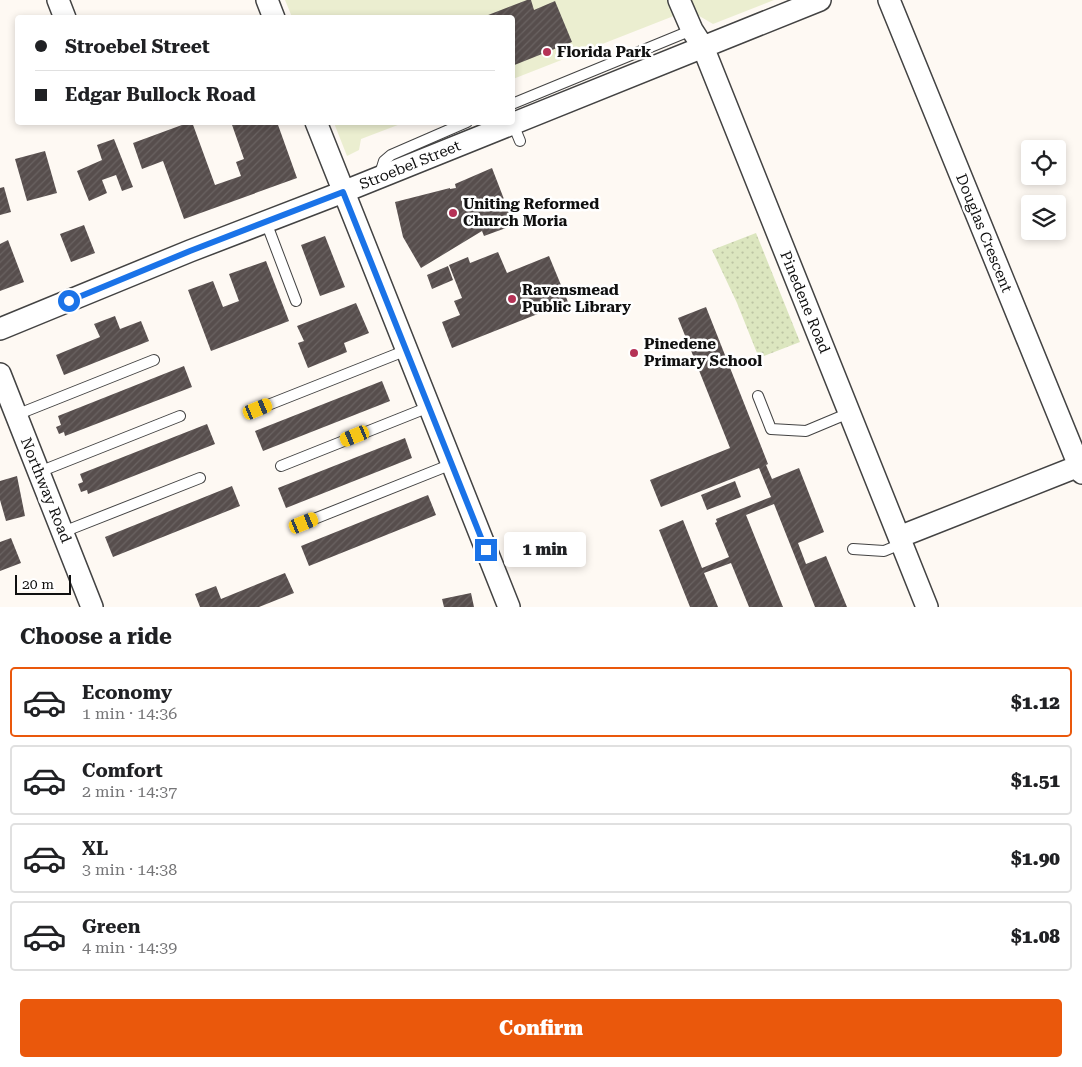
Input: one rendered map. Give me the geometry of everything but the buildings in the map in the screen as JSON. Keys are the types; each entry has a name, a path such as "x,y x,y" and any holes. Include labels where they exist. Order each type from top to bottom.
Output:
{"street":[{"path":"58,0 64,15"},
{"path":"267,0 273,15"},
{"name":"Pinedene Road","path":"679,0 697,38 927,607"},
{"name":"Stroebel Street","path":"515,123 697,38 820,0"},
{"name":"Douglas Crescent","path":"889,0 1081,470 900,541"},
{"path":"317,125 509,607"},
{"name":"Stroebel Street","path":"0,329 172,258 510,125"},
{"name":"Northway Road","path":"0,374 92,607"}],"lane":[{"path":"379,178 384,161 390,155 460,125"},
{"path":"266,222 296,301"},
{"path":"258,409 407,350"},
{"path":"16,415 154,360"},
{"path":"758,396 771,429 806,430 849,413"},
{"path":"281,466 429,407"},
{"path":"39,472 180,416"},
{"path":"304,523 452,464"},
{"path":"63,532 200,478"},
{"path":"853,549 884,551 900,541"}],"green space":[{"name":"Florida Park","path":"285,0 774,0 713,24 689,10 515,78 515,15 291,15"},
{"path":"335,125 398,125 361,139 359,150 347,156"},
{"path":"756,233 800,342 759,358 737,303 712,250"}],"place":[{"name":"Florida Park","path":"547,52"},
{"name":"Uniting Reformed Church Moria","path":"453,213"},
{"name":"Ravensmead Public Library","path":"512,299"},
{"name":"Pinedene Primary School","path":"634,353"}],"route":[{"path":"69,301 190,251 343,192 486,550"}]}
